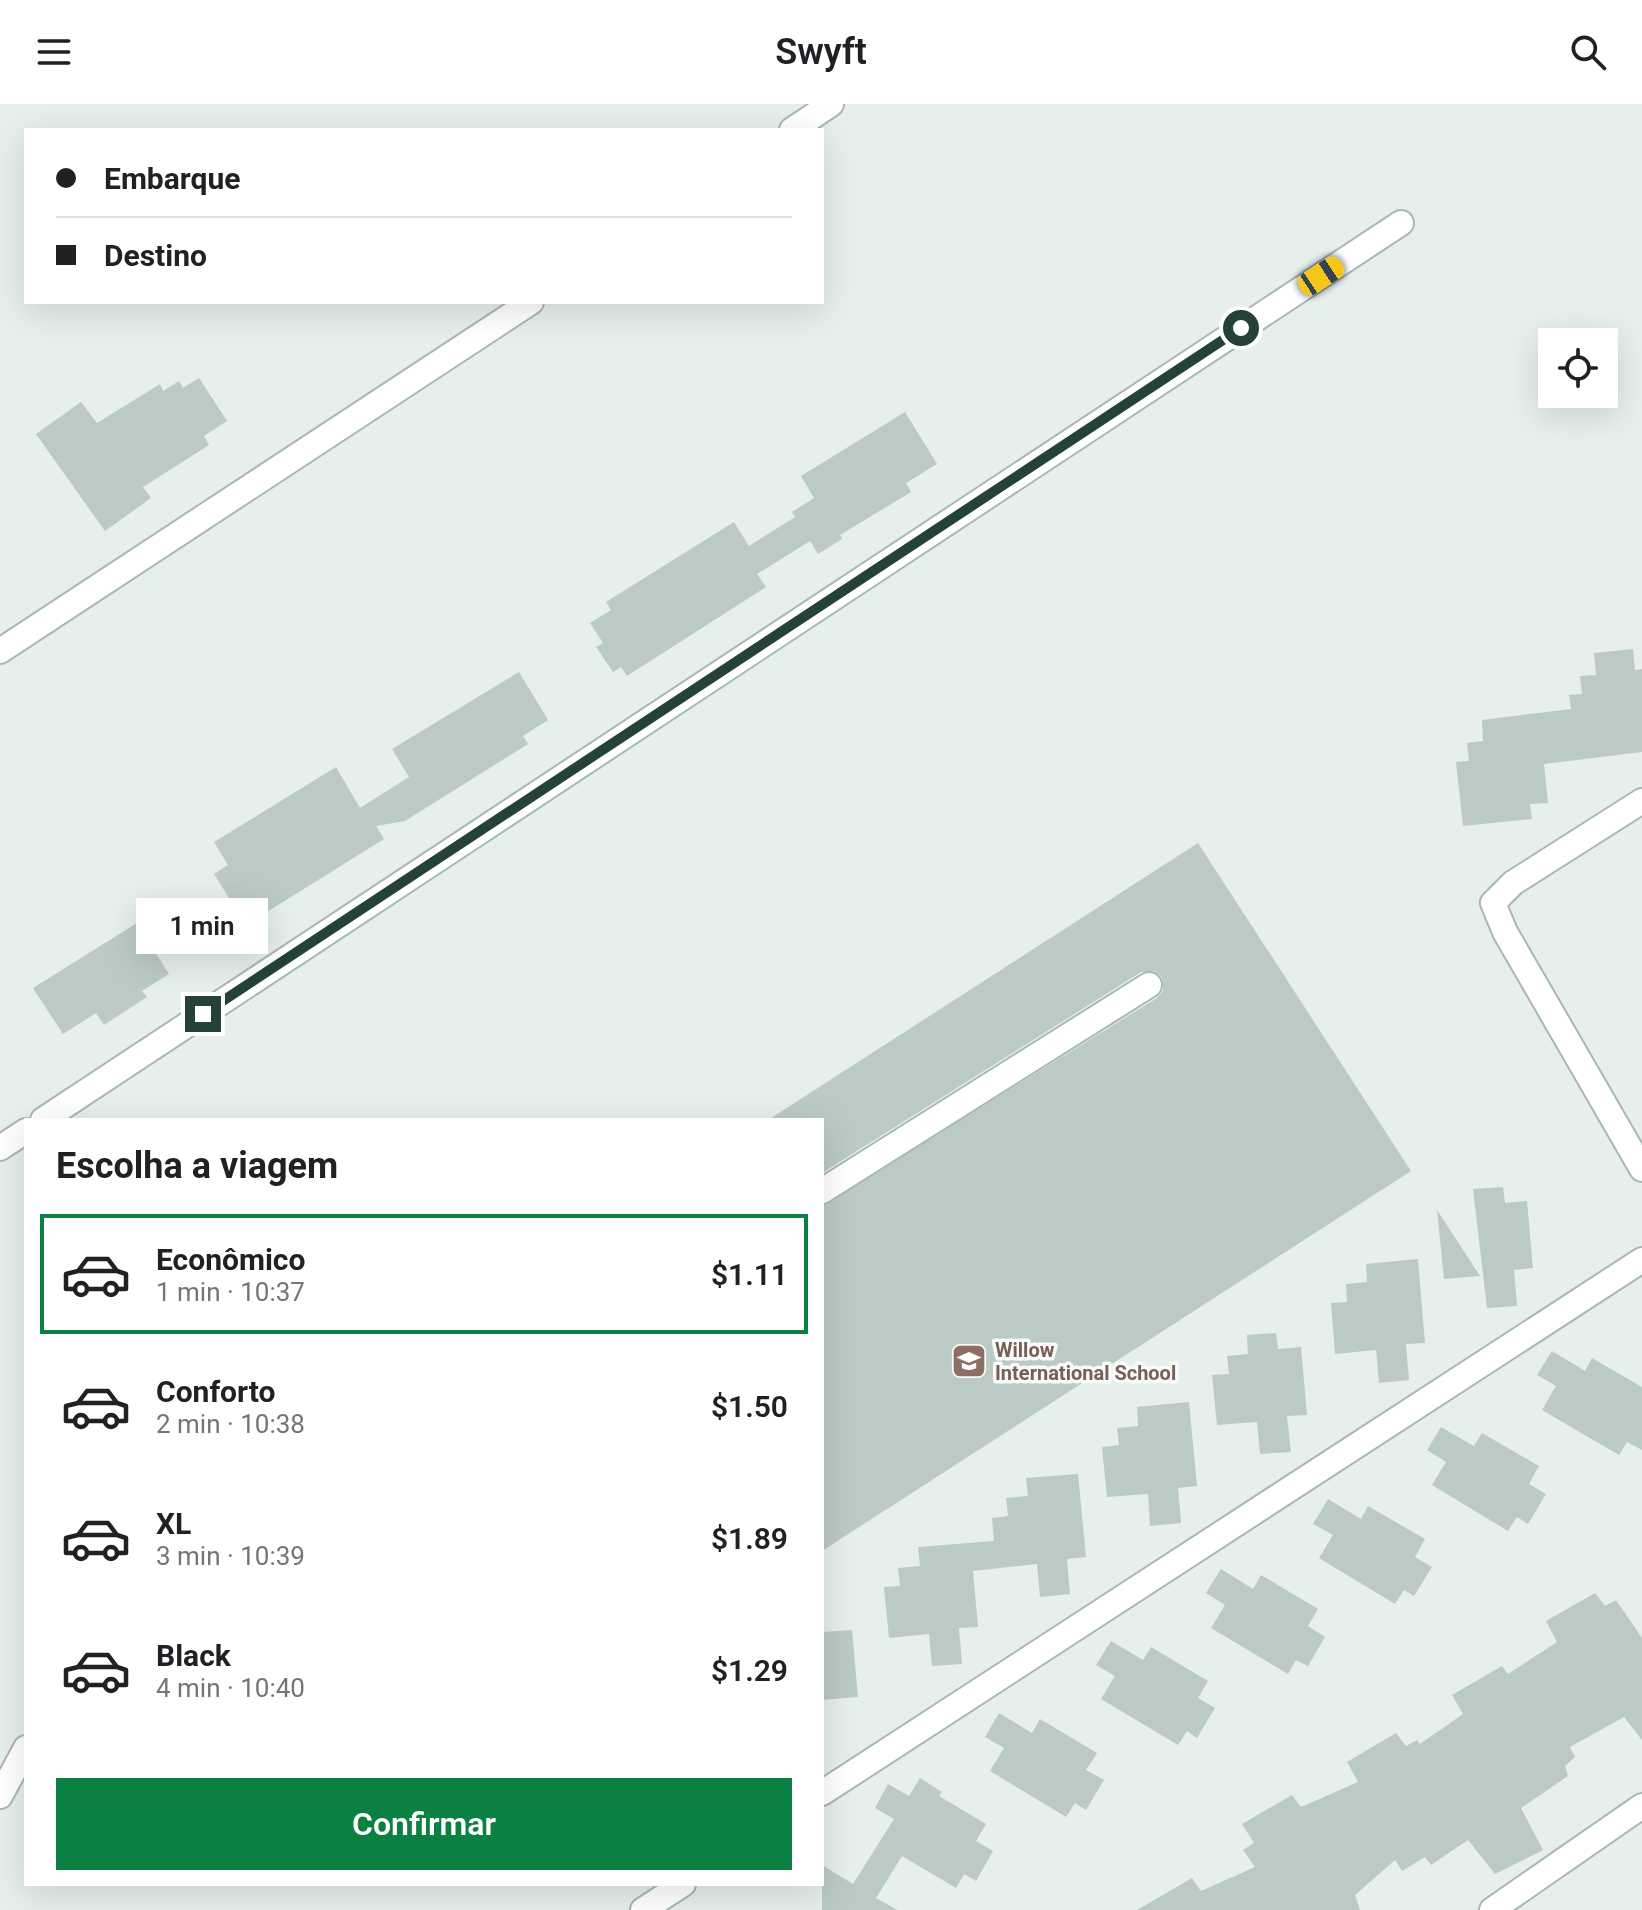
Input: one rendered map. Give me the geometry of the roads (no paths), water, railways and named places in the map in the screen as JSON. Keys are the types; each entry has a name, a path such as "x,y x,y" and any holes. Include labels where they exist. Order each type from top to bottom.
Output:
{"street":[{"path":"795,128 831,104"},
{"path":"46,1118 1401,223"},
{"path":"0,651 528,304"},
{"path":"1642,801 1513,883 1493,903 1505,932 1642,1169"},
{"path":"824,1190 1149,985"},
{"path":"0,1148 24,1132"},
{"path":"824,1792 1642,1260"},
{"path":"0,1796 24,1752"},
{"path":"1492,1910 1642,1806"},
{"path":"643,1910 680,1886"}],"place":[{"name":"Willow International School","path":"969,1361"}]}
